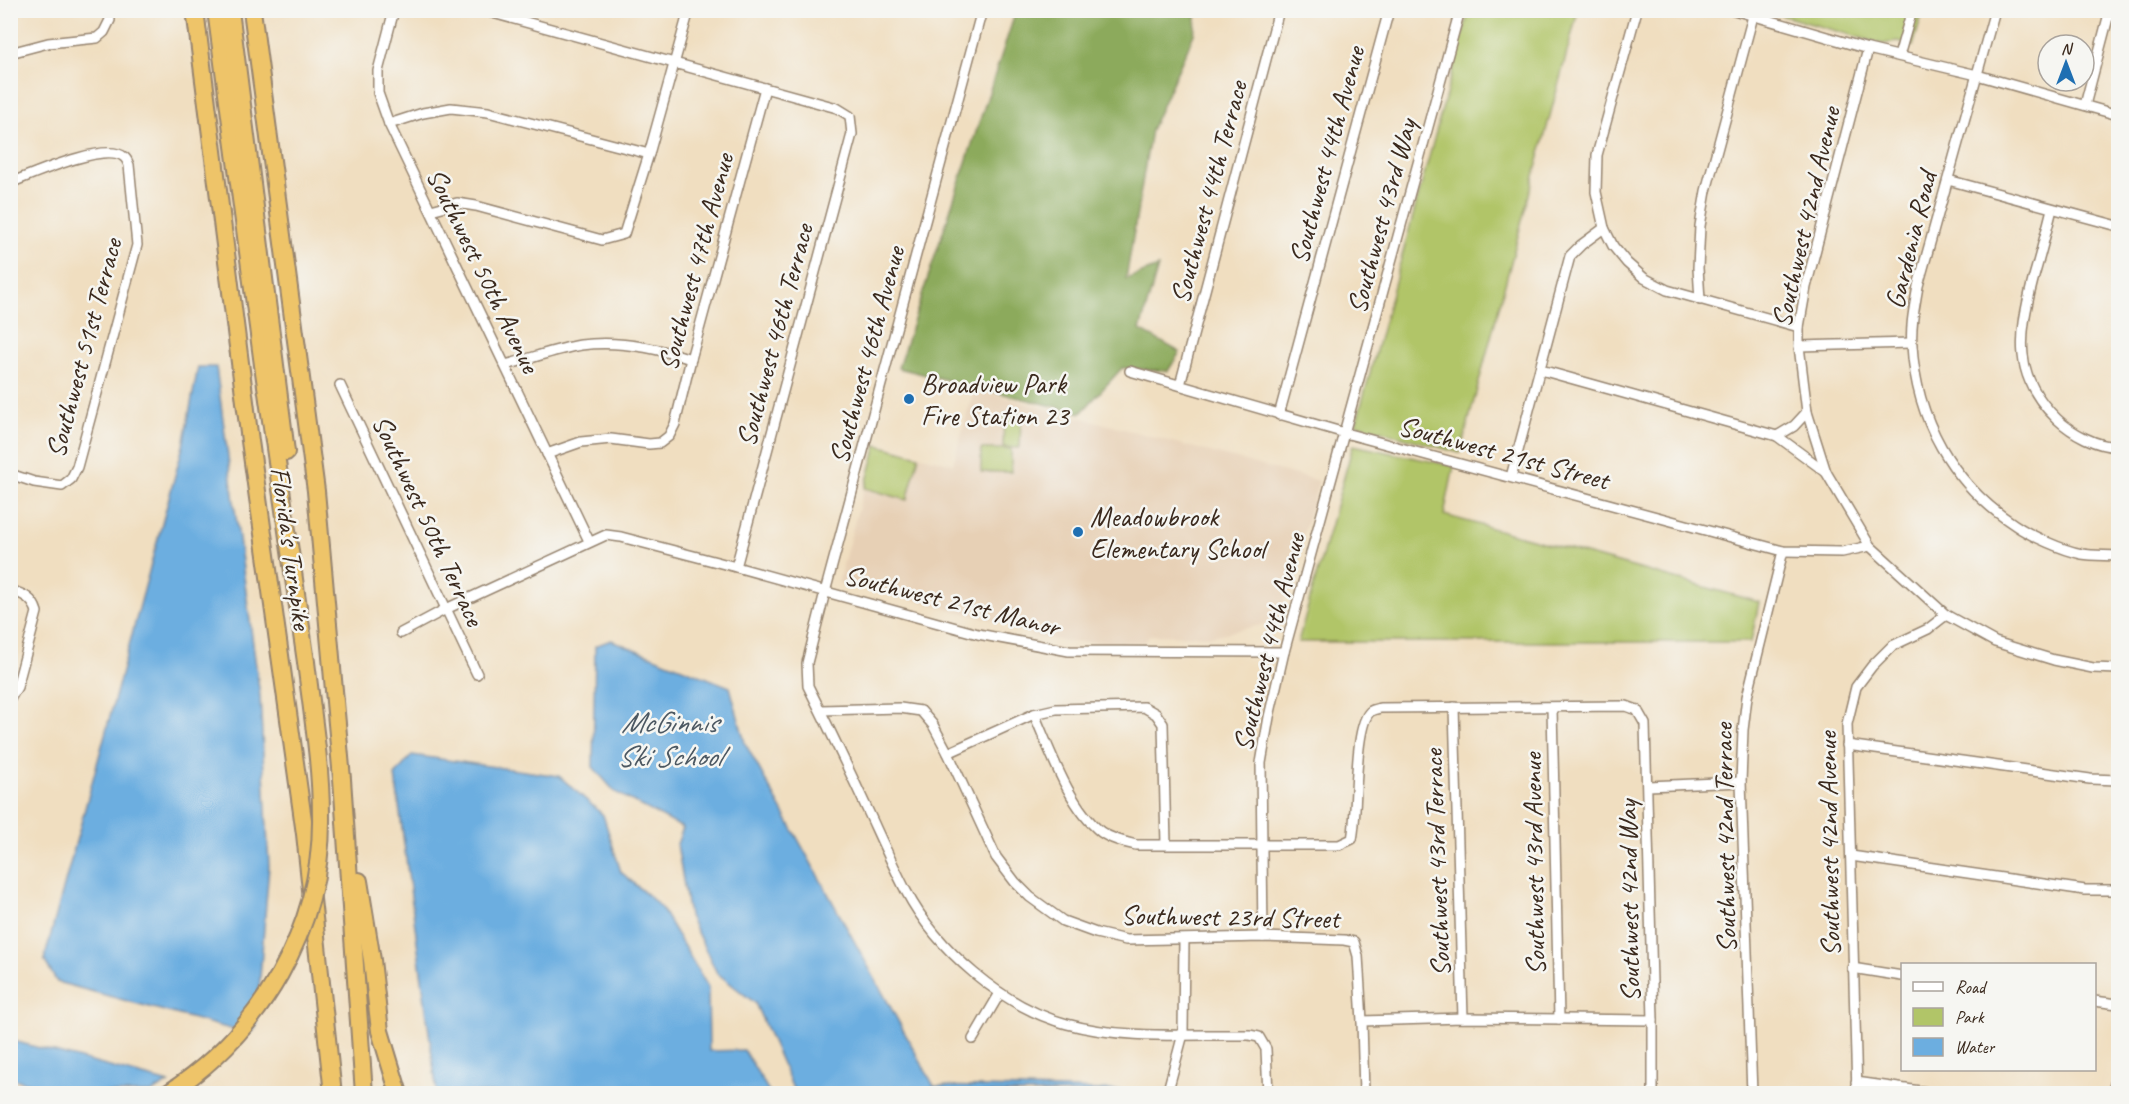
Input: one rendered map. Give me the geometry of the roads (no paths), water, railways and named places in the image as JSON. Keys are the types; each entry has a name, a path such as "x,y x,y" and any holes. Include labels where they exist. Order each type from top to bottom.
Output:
{"highway":[{"name":"Florida's Turnpike","path":"195,10 304,834 333,1094"},
{"path":"167,1094 212,1060 255,1013 280,976 308,908 318,864 321,817 320,782 306,662 264,375 216,10"},
{"path":"230,10 276,364 297,551 306,662"},
{"name":"Florida's Turnpike","path":"252,10 316,491 342,779 364,1094"},
{"path":"342,779 372,960 380,1031 399,1093"}],"street":[{"path":"10,53 48,42 97,38 104,32 110,20 109,10"},
{"name":"Southwest 50th Avenue","path":"394,10 378,70 378,93 389,124 589,541"},
{"path":"482,10 765,88"},
{"path":"431,210 457,203 602,240 624,234 676,62 689,10"},
{"path":"863,10 873,10"},
{"name":"Southwest 46th Avenue","path":"982,10 825,592 806,670 808,686 907,893 930,927 952,953 1000,993 1066,1024 1102,1031 1249,1035 1259,1038 1266,1048 1268,1094"},
{"name":"Southwest 44th Terrace","path":"1180,385 1279,10"},
{"name":"Southwest 44th Avenue","path":"1279,415 1389,10"},
{"name":"Southwest 43rd Way","path":"1345,433 1460,10"},
{"path":"1637,10 1597,155 1596,192 1604,228 1613,246 1644,278 1667,290 1799,327"},
{"path":"1734,10 1868,49 1977,75 2118,115"},
{"path":"1899,56 1912,10"},
{"name":"Gardenia Road","path":"1995,10 1918,286 1911,343 1916,385 1926,419 1936,441 1964,482 1994,512 2030,535 2080,554 2118,556"},
{"path":"2085,105 2110,10"},
{"path":"1700,300 1698,268 1700,226 1706,191 1753,16"},
{"name":"Southwest 42nd Avenue","path":"1857,1094 1847,724 1856,687 1872,666 1892,646 1928,629 1946,615 1870,546 1826,472 1807,412 1802,379 1799,327 1806,287 1868,49"},
{"name":"Southwest 46th Terrace","path":"736,567 852,134 850,116 837,108 765,88"},
{"name":"Southwest 47th Avenue","path":"547,454 581,442 610,439 649,444 660,443 669,436 675,424 765,88"},
{"path":"389,124 423,113 451,108 488,111 649,154"},
{"name":"Southwest 51st Terrace","path":"10,183 54,165 92,154 115,153 124,157 129,165 137,245 77,467 71,479 62,486 34,482 10,474"},
{"path":"1948,180 2118,226"},
{"path":"2052,209 2022,327 2025,366 2033,387 2047,409 2064,425 2081,436 2118,447"},
{"path":"1511,477 1570,256 1604,228"},
{"path":"1799,346 1911,343"},
{"path":"505,365 582,345 641,346 668,351 691,359"},
{"path":"1541,370 1778,436 1826,472"},
{"name":"Southwest 21st Street","path":"1130,371 1279,415 1783,551 1842,552 1870,546"},
{"name":"Southwest 50th Terrace","path":"340,385 477,674"},
{"path":"1778,436 1794,426 1807,412"},
{"name":"Southwest 44th Avenue","path":"1263,938 1261,763 1284,652 1345,433"},
{"name":"Southwest 21st Manor","path":"401,633 446,609 606,535 736,567 978,634 1069,651 1284,652"},
{"name":"Southwest 42nd Terrace","path":"1752,1094 1741,782 1743,730 1747,697 1783,551"},
{"path":"10,590 22,593 34,603 37,612 17,687 10,699"},
{"path":"1946,615 1995,642 2054,660 2093,668 2118,669"},
{"name":"Southwest 42nd Way","path":"1552,708 1626,706 1637,710 1645,724 1653,1094"},
{"path":"948,753 1034,714 1056,709 1144,707 1156,714 1163,724 1166,844"},
{"name":"Southwest 43rd Terrace","path":"1454,707 1463,1018"},
{"name":"Southwest 23rd Street","path":"820,710 900,708 921,711 933,726 948,753 996,857 1030,897 1063,921 1096,933 1126,939 1344,939 1354,942 1358,956 1362,1021"},
{"path":"1034,714 1081,812 1101,831 1116,840 1136,845 1261,843 1339,845 1352,839 1355,826 1356,773 1365,720 1371,711 1380,708 1552,708"},
{"name":"Southwest 43rd Avenue","path":"1552,708 1559,1019"},
{"path":"1847,745 2078,777 2118,780"},
{"path":"1648,786 1741,782"},
{"path":"1851,856 2085,890 2118,890"},
{"path":"1167,1094 1183,1034 1184,939"},
{"path":"1852,968 1901,975"},
{"path":"973,1039 1000,993"},
{"path":"2096,1002 2118,1004"},
{"path":"1364,1094 1362,1021 1463,1018 1653,1020"},
{"path":"2112,1094 2118,1074"},
{"path":"1856,1082 1941,1094"}],"water":[{"path":"198,367 216,367 260,696 269,866 256,1028 249,1034 57,982 44,960 183,446"},
{"name":"McGinnis Ski School","path":"611,640 730,687 745,743 934,1086 1147,1091 1147,1093 795,1093 755,1003 717,973 689,916 677,844 683,828 615,792 593,767 595,646"},
{"path":"412,755 559,776 603,815 621,872 660,906 708,987 709,1051 744,1050 770,1093 437,1093 395,775"},
{"path":"10,1040 169,1083 151,1093 61,1093 11,1078"}],"place":[{"name":"Broadview Park Fire Station 23","path":"909,399"},
{"name":"Meadowbrook Elementary School","path":"1078,532"}]}
